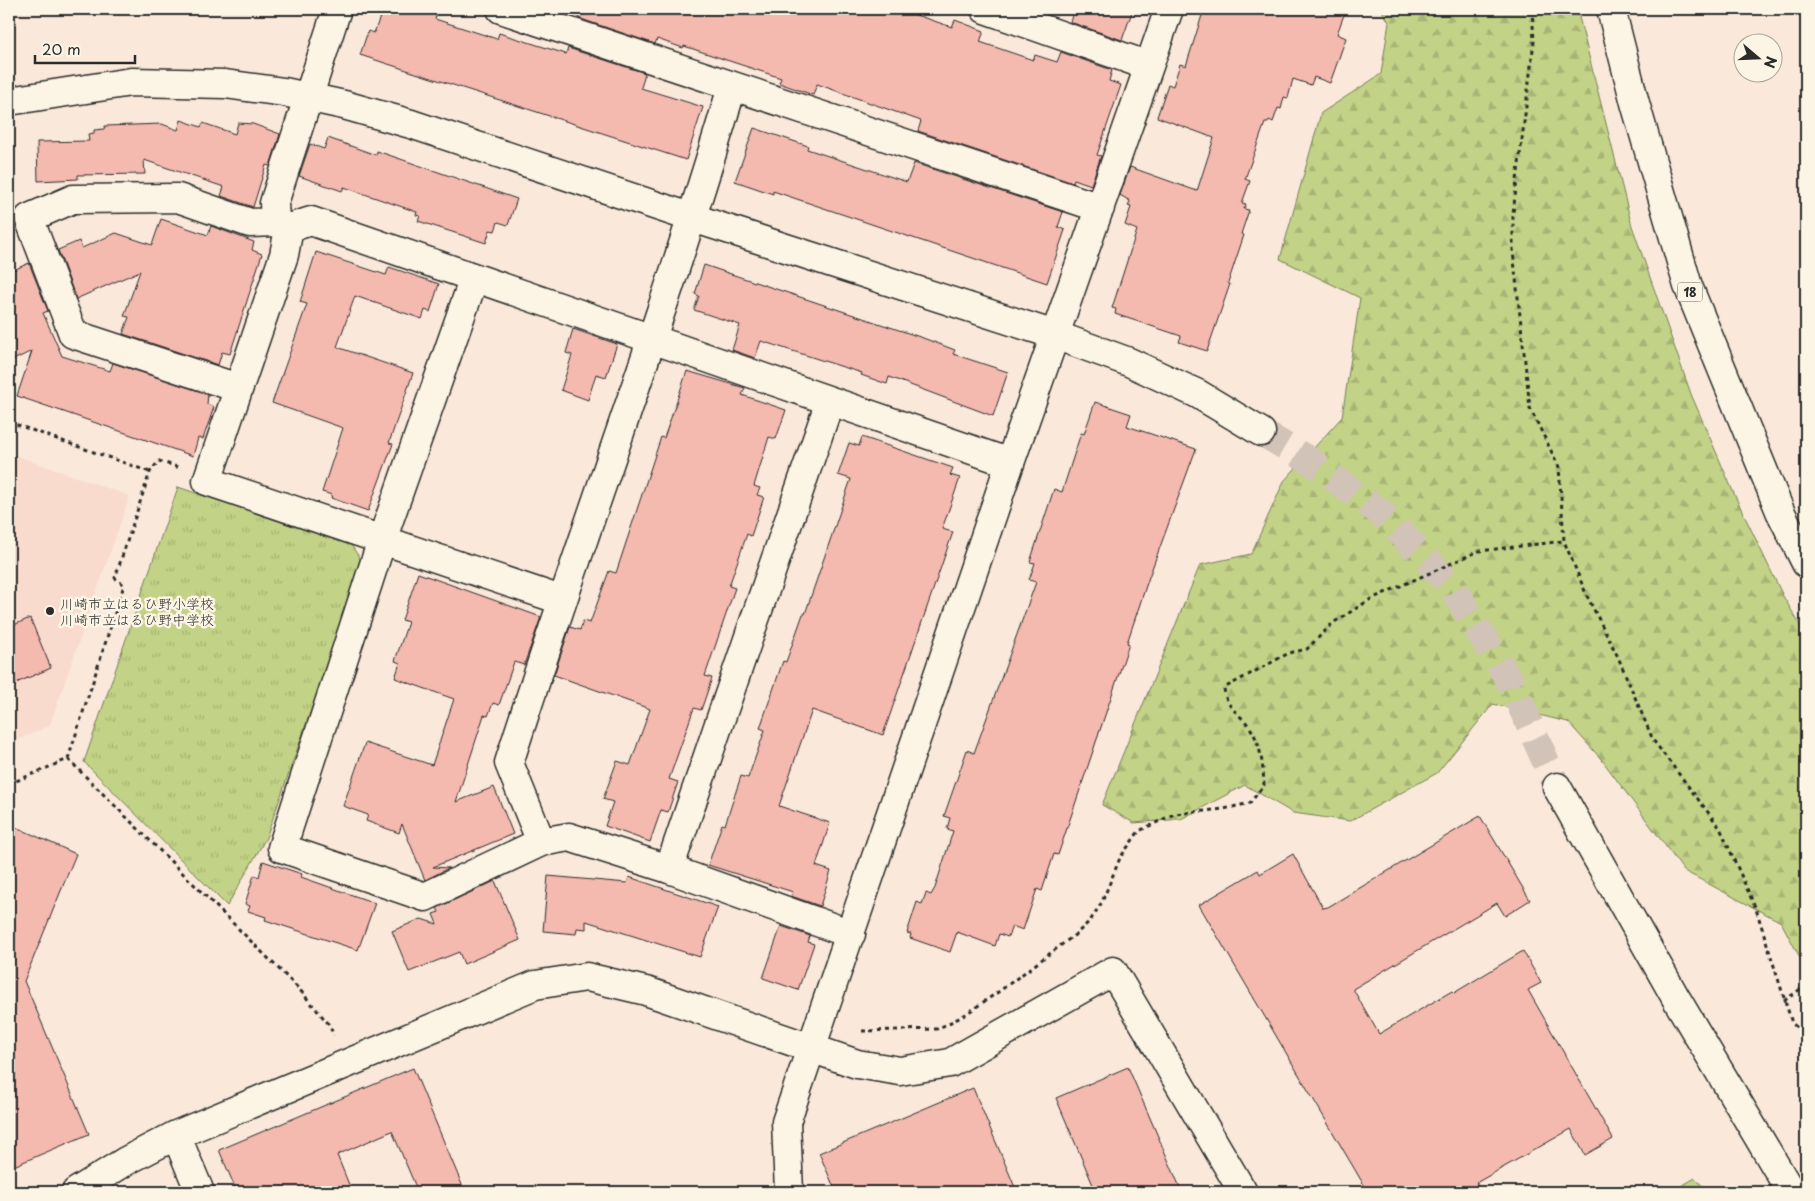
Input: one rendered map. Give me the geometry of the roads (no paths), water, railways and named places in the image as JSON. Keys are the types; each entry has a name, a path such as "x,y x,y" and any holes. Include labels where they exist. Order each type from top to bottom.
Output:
{"street":[{"path":"337,9 274,203 282,225 284,255 207,481 561,600"},
{"path":"501,9 1100,208"},
{"path":"985,9 1149,66"},
{"path":"789,1192 786,1122 1010,462 1169,9"},
{"name":"18","path":"1611,9 1637,113 1688,286 1780,510 1806,563"},
{"path":"9,101 131,82 225,84 308,97 412,124 693,218 1055,335 1129,362 1198,394 1261,432"},
{"path":"541,842 509,763 561,600 693,218 732,87"},
{"path":"238,388 73,334 29,218 74,199 178,198 250,223 282,225 311,221 1010,462"},
{"path":"474,278 382,540 282,848 424,897 541,842 569,837 669,869 851,934"},
{"path":"669,869 830,400"},
{"path":"1557,787 1677,1000 1791,1192"},
{"path":"76,1192 126,1161 176,1135 535,985 587,977 646,991 857,1064 900,1071 950,1063 1113,971 1242,1192"},
{"path":"176,1135 200,1192"}],"tunnel":[{"path":"1261,432 1312,462 1381,513 1451,585 1511,683 1557,787"}],"place":[{"name":"川崎市立はるひ野小学校 川崎市立はるひ野中学校","path":"50,611"}]}
